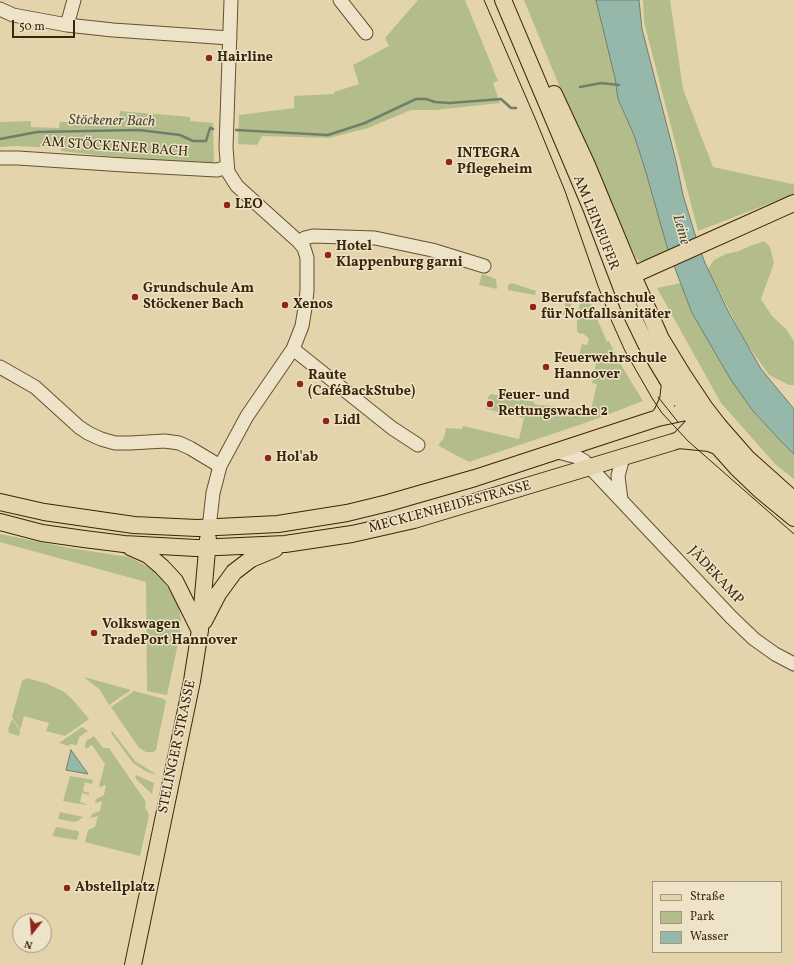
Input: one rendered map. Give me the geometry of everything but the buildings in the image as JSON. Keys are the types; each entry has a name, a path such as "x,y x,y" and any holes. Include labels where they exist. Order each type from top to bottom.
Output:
{"main road":[{"name":"AM LEINEUFER","path":"503,0 592,210 625,278 683,376 705,408 747,458 794,500"},
{"name":"AM LEINEUFER","path":"515,0 560,109 587,165 625,278 631,313 646,344 692,417 717,446 760,490 794,518"},
{"path":"625,278 794,203"},
{"path":"658,418 668,400 670,384"},
{"path":"692,417 705,408"},
{"name":"MECKLENHEIDESTRASSE","path":"0,502 44,512 134,525 172,528 209,528 278,524 347,513 475,478 658,418 692,417"},
{"name":"MECKLENHEIDESTRASSE","path":"0,522 42,532 124,544 207,549 285,544 352,534 414,520 679,440 692,417"},
{"path":"679,440 709,443 717,446"},
{"name":"STELINGER STRASSE","path":"133,965 192,681 200,630 209,528"},
{"path":"124,544 148,555 175,581 200,630"},
{"path":"200,630 218,594 234,572 252,559 285,544"}],"street":[{"path":"67,25 74,0"},
{"path":"209,528 214,492 220,466 247,416 293,349 302,326 307,291 307,258 304,248 237,186 231,178 227,168 226,148 231,0"},
{"path":"340,0 366,33"},
{"path":"0,9 13,15 67,25 230,38"},
{"name":"AM STÖCKENER BACH","path":"0,158 217,170 227,168"},
{"path":"299,242 305,238 313,236 375,238 432,250 484,266"},
{"path":"293,349 392,428 418,445"},
{"path":"0,367 35,387 78,427 101,439 115,443 130,444 166,441 179,443 220,466"},
{"name":"JÄDEKAMP","path":"558,452 577,457 584,461 731,617 754,639 775,654 794,664"},
{"path":"621,500 618,476 623,457"}],"green space":[{"path":"418,0 465,0 498,81 493,83 500,103 435,110 411,110 368,128 329,138 262,136 257,145 238,144 239,115 294,108 294,96 334,94 334,92 359,84 353,65 389,46 385,38"},
{"path":"524,0 596,0 615,78 618,99 634,135 668,250 644,261 639,261 636,258 563,95"},
{"path":"643,0 670,0 683,89 713,167 792,184 794,183 794,194 698,231 644,22"},
{"path":"120,111 190,117 190,121 213,123 214,164 124,158 61,151 61,148 13,146 0,147 0,122 31,121 31,127 59,128 60,122 76,122 77,117 119,120"},
{"path":"764,241 770,247 774,263 761,299 772,316 786,329 794,341 794,385 789,385 769,375 745,341 708,269 714,260 726,254 739,251"},
{"path":"482,274 496,279 497,289 479,285"},
{"path":"512,283 536,291 535,295 508,290 508,285"},
{"path":"681,283 692,313 731,380 753,411 794,454 794,479 776,465 721,403 657,288"},
{"path":"587,295 607,342 609,341 620,363 643,401 588,422 469,462 439,446 444,438 446,428 462,429 463,426 519,439 524,418 486,409 488,397 491,394 534,402 534,404 590,414 597,384 592,383 596,363 595,361 578,358 582,344 587,345 589,339 584,334 578,333 577,329 577,317 581,298"},
{"path":"566,298 572,300 569,316 563,315"},
{"path":"0,534 69,548 129,557 150,568 161,578 178,602 181,619 180,634 167,695 147,691 146,582 0,542"},
{"path":"84,677 131,690 109,705 100,690"},
{"path":"27,678 48,684 64,692 89,719 65,736 46,731 49,723 24,716 20,730 12,717 22,681"},
{"path":"134,691 164,699 166,701 156,750 153,752 146,752 139,748 111,707"},
{"path":"12,719 20,731 19,736 9,733 8,730"},
{"path":"82,727 88,731 79,737 77,745 70,744 69,746 59,743"},
{"path":"112,731 135,761 157,775 147,772 133,763 111,733"},
{"path":"94,736 103,748 109,748 146,802 145,807 149,815 140,856 85,842 88,830 95,827 98,816 91,818 92,814 100,811 102,801 95,803 96,799 104,795 106,785 99,786 105,764 92,745 86,749 85,747 86,741"},
{"path":"136,775 154,783 152,794 136,779"},
{"path":"70,776 93,780 92,784 85,782 83,791 89,793 89,795 82,793 80,802 86,805 63,801"},
{"path":"60,812 83,817 74,822 58,819"},
{"path":"56,827 78,831 79,833 77,840 52,836"}],"water":[{"name":"Leine","path":"596,0 639,0 642,29 676,161 683,195 698,244 705,263 729,313 761,369 794,409 794,454 753,411 731,380 692,313 668,250 634,135 618,99 615,78"},
{"path":"71,750 88,774 66,770"}],"waterway":[{"name":"Stöckener Bach","path":"580,87 601,83 619,85"},
{"name":"Stöckener Bach","path":"236,130 328,135 365,123 416,99 450,103 501,99 511,108 516,108"},
{"name":"Stöckener Bach","path":"0,139 37,132 139,130 180,135 193,141 206,141 210,128 213,129"}],"tram line":[{"path":"484,0 565,191 612,322 625,351 652,398 662,413 688,441 794,534"},
{"path":"658,397 678,422"}],"place":[{"name":"Hairline","path":"209,58"},
{"name":"INTEGRA Pflegeheim","path":"449,162"},
{"name":"LEO","path":"227,205"},
{"name":"Hotel Klappenburg garni","path":"328,255"},
{"name":"Grundschule Am Stöckener Bach","path":"135,297"},
{"name":"Xenos","path":"285,305"},
{"name":"Berufsfachschule für Notfallsanitäter","path":"533,307"},
{"name":"Feuerwehrschule Hannover","path":"546,367"},
{"name":"Raute (CaféBackStube)","path":"300,384"},
{"name":"Feuer- und Rettungswache 2","path":"490,404"},
{"name":"Lidl","path":"326,421"},
{"name":"Hol'ab","path":"268,458"},
{"name":"Volkswagen TradePort Hannover","path":"94,633"},
{"name":"Abstellplatz","path":"67,888"}]}
